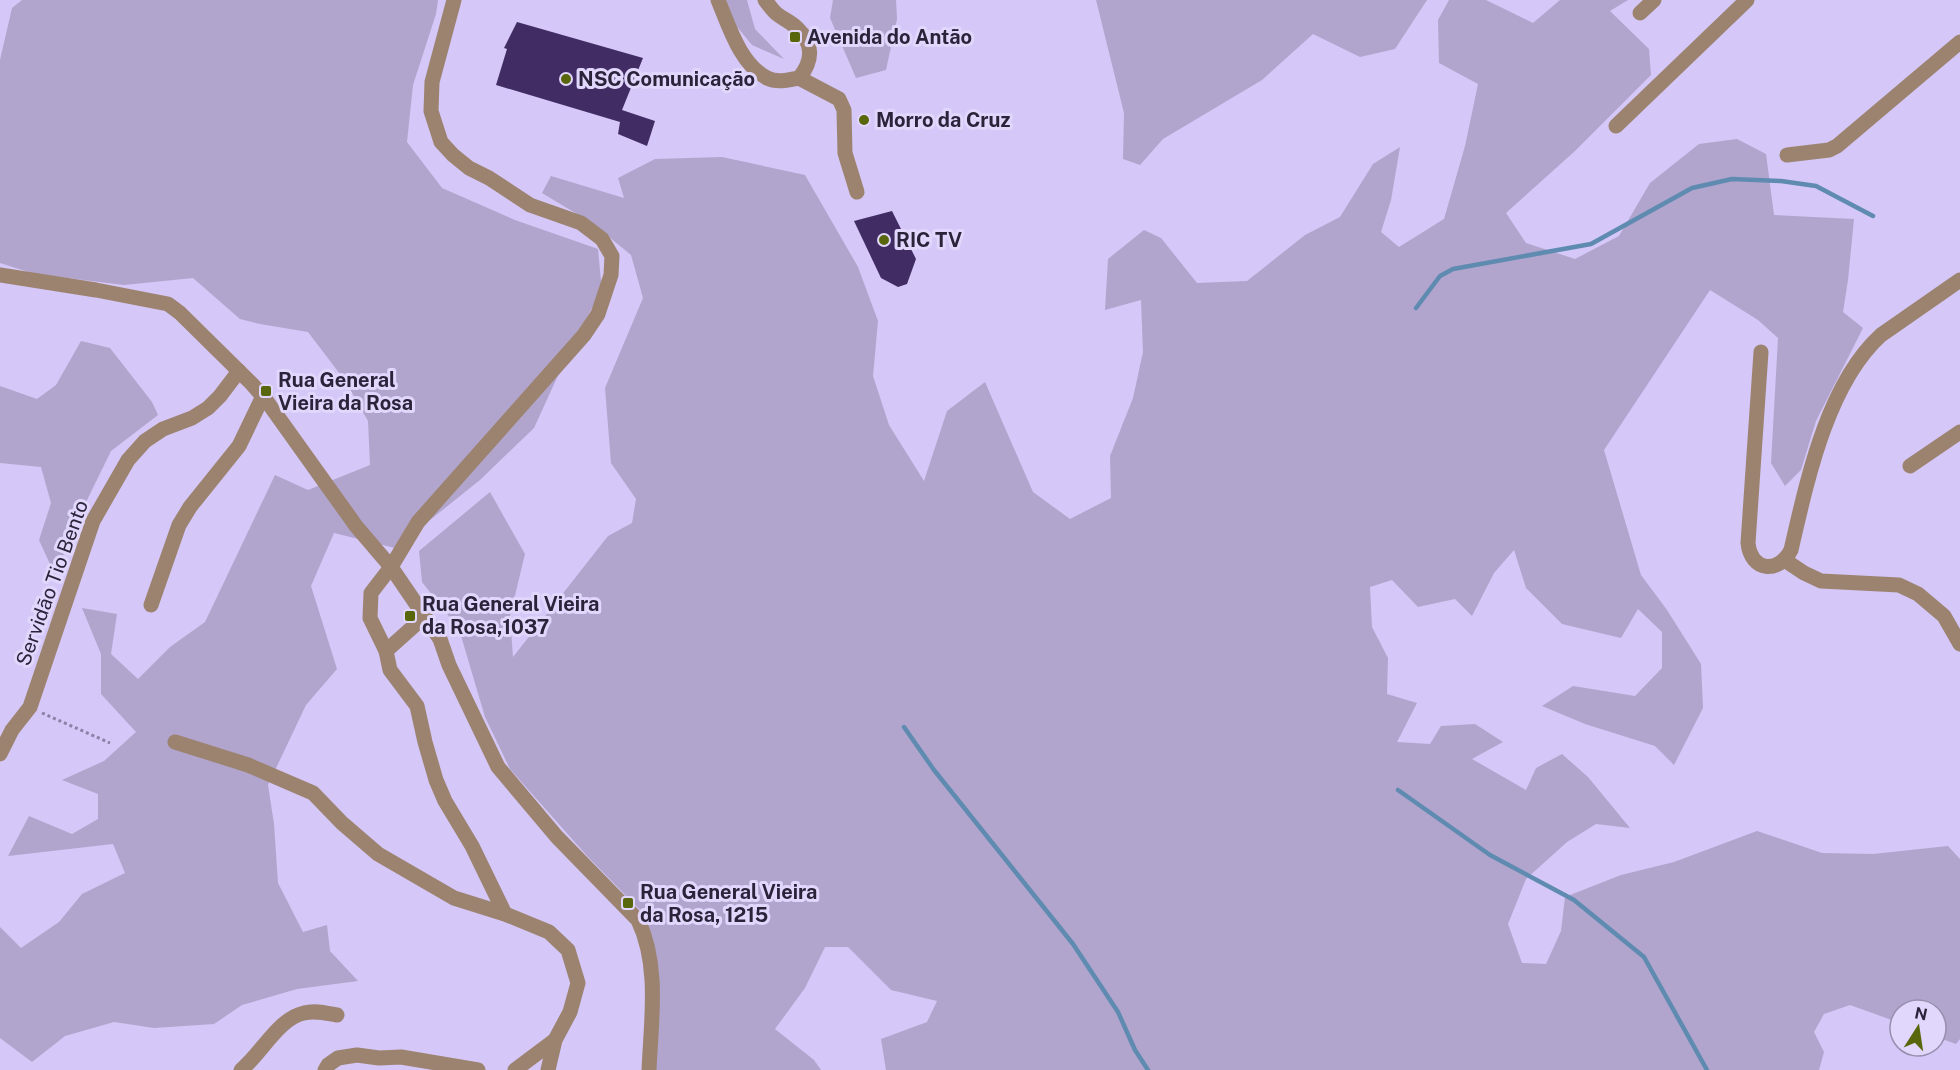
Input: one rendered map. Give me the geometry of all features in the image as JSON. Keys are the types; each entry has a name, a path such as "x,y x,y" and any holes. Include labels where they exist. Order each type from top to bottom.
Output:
{"street":[{"path":"454,0 432,82 431,111 441,142 469,168 489,178 530,205 581,223 602,240 612,256 611,275 597,314 584,335 418,522 391,567 371,593 370,618 386,651 390,670 417,706 436,780 506,914"},
{"path":"718,0 738,48 755,69 768,78 781,81 799,78 839,99 844,110 845,153 857,192"},
{"path":"765,0 776,13 798,28 807,42 811,58 806,70 799,78"},
{"path":"1640,13 1654,0"},
{"path":"1616,126 1747,0"},
{"path":"1787,155 1829,150 1837,146 1960,42"},
{"path":"0,275 168,304 239,370 263,396 356,526 391,567 440,639 453,675 498,766 558,837 638,920 650,957 652,982 649,1070"},
{"path":"1761,352 1748,543 1749,554 1755,562 1765,566 1777,566 1786,561 1791,550 1807,481 1820,440 1857,361 1881,335 1960,280"},
{"name":"Servidão Tio Bento","path":"0,754 12,730 30,707 93,521 128,460 146,441 163,429 192,418 208,408 239,370"},
{"path":"151,605 179,525 190,507 239,446 263,396"},
{"path":"1911,466 1960,432"},
{"path":"1786,561 1804,573 1821,580 1899,585 1918,594 1944,616 1960,644"},
{"path":"386,651 425,616"},
{"path":"175,742 248,765 313,793 342,823 378,854 454,898 506,914 549,932 568,950 578,983 570,1012 555,1040 548,1070"},
{"path":"241,1070 254,1059 275,1033 302,1013 316,1011 337,1015"},
{"path":"515,1070 555,1040"},
{"path":"326,1070 328,1065 338,1058 357,1055 380,1058 401,1057 478,1070"}],"path":[{"path":"30,707 110,743"}],"shaded area":[{"path":"22,0 438,0 436,14 413,85 407,142 442,188 515,220 598,249 602,291 577,334 534,428 480,480 395,548 334,533 311,586 337,669 306,705 268,785 274,824 278,883 303,932 327,925 330,951 358,981 297,989 242,1005 214,1024 154,1028 114,1022 65,1036 32,1062 0,1038 0,927 21,948 59,922 82,894 125,873 113,844 8,856 29,816 72,834 98,819 98,794 62,780 104,761 136,732 101,694 101,654 82,608 117,614 111,654 138,679 170,647 205,622 275,475 308,490 370,465 368,421 346,382 308,332 240,319 193,278 124,285 35,274 0,263 0,60 12,8"},
{"path":"726,0 747,0 755,29 784,59 752,45 733,22"},
{"path":"833,0 896,0 897,19 886,70 856,78 830,18"},
{"path":"1096,0 1427,0 1395,49 1360,57 1313,34 1262,80 1163,139 1140,165 1123,159 1124,113"},
{"path":"1449,0 1486,0 1533,23 1560,0 1628,0 1610,11 1649,49 1651,75 1575,151 1506,213 1526,243 1575,259 1619,236 1650,183 1699,144 1737,139 1766,154 1774,215 1854,219 1843,312 1863,328 1816,421 1801,470 1785,486 1771,463 1778,338 1758,320 1710,290 1604,450 1641,575 1667,610 1701,664 1703,708 1674,765 1655,746 1585,724 1542,706 1573,686 1635,696 1662,668 1662,632 1638,609 1621,638 1562,624 1526,588 1514,550 1494,573 1472,616 1455,599 1418,607 1392,580 1370,587 1372,627 1388,658 1387,694 1417,703 1397,742 1430,744 1441,726 1475,724 1503,742 1472,759 1526,790 1536,768 1562,754 1588,777 1630,828 1596,824 1567,842 1526,879 1508,924 1522,963 1546,964 1561,931 1565,897 1621,875 1674,862 1757,831 1822,853 1873,854 1948,846 1960,859 1960,1039 1956,1044 1948,1041 1948,998 1888,998 1888,1019 1850,1005 1824,1014 1814,1032 1824,1052 1819,1070 886,1070 881,1039 927,1022 937,1001 891,990 848,947 825,947 805,988 775,1029 814,1060 821,1070 648,1070 658,980 644,914 588,857 510,769 485,717 459,629 422,582 419,551 490,492 525,554 510,616 513,657 608,536 632,523 636,499 611,463 605,388 643,298 631,255 592,223 542,193 551,176 624,198 618,178 655,159 722,157 805,175 858,267 878,321 873,376 889,425 924,481 947,411 985,382 1033,492 1070,519 1111,498 1110,456 1133,398 1143,352 1141,300 1105,310 1108,259 1144,230 1161,238 1197,283 1247,281 1305,235 1340,217 1373,164 1400,147 1391,200 1381,232 1399,247 1444,219 1465,146 1478,84 1439,63 1438,20"},
{"path":"81,341 110,348 152,402 158,415 111,451 55,575 39,540 51,503 41,467 0,463 0,386 37,399 56,385"}],"building":[{"name":"NSC Comunicação","path":"517,22 643,58 622,110 655,121 647,146 618,134 620,122 496,85 507,49 504,48"},
{"name":"RIC TV","path":"892,211 916,259 907,284 898,287 881,278 854,221"}],"waterway":[{"path":"1416,308 1440,276 1453,269 1591,244 1692,188 1732,179 1781,181 1816,186 1873,216"},
{"path":"904,727 934,770 1073,944 1118,1012 1135,1050 1148,1070"},
{"path":"1398,790 1490,855 1574,900 1644,957 1707,1070"}],"place":[{"name":"Avenida do Antão","path":"795,37"},
{"name":"NSC Comunicação","path":"566,79"},
{"name":"Morro da Cruz","path":"864,120"},
{"name":"RIC TV","path":"884,240"},
{"name":"Rua General Vieira da Rosa","path":"266,391"},
{"name":"Rua General Vieira da Rosa,1037","path":"410,616"},
{"name":"Rua General Vieira da Rosa, 1215","path":"628,903"}]}
